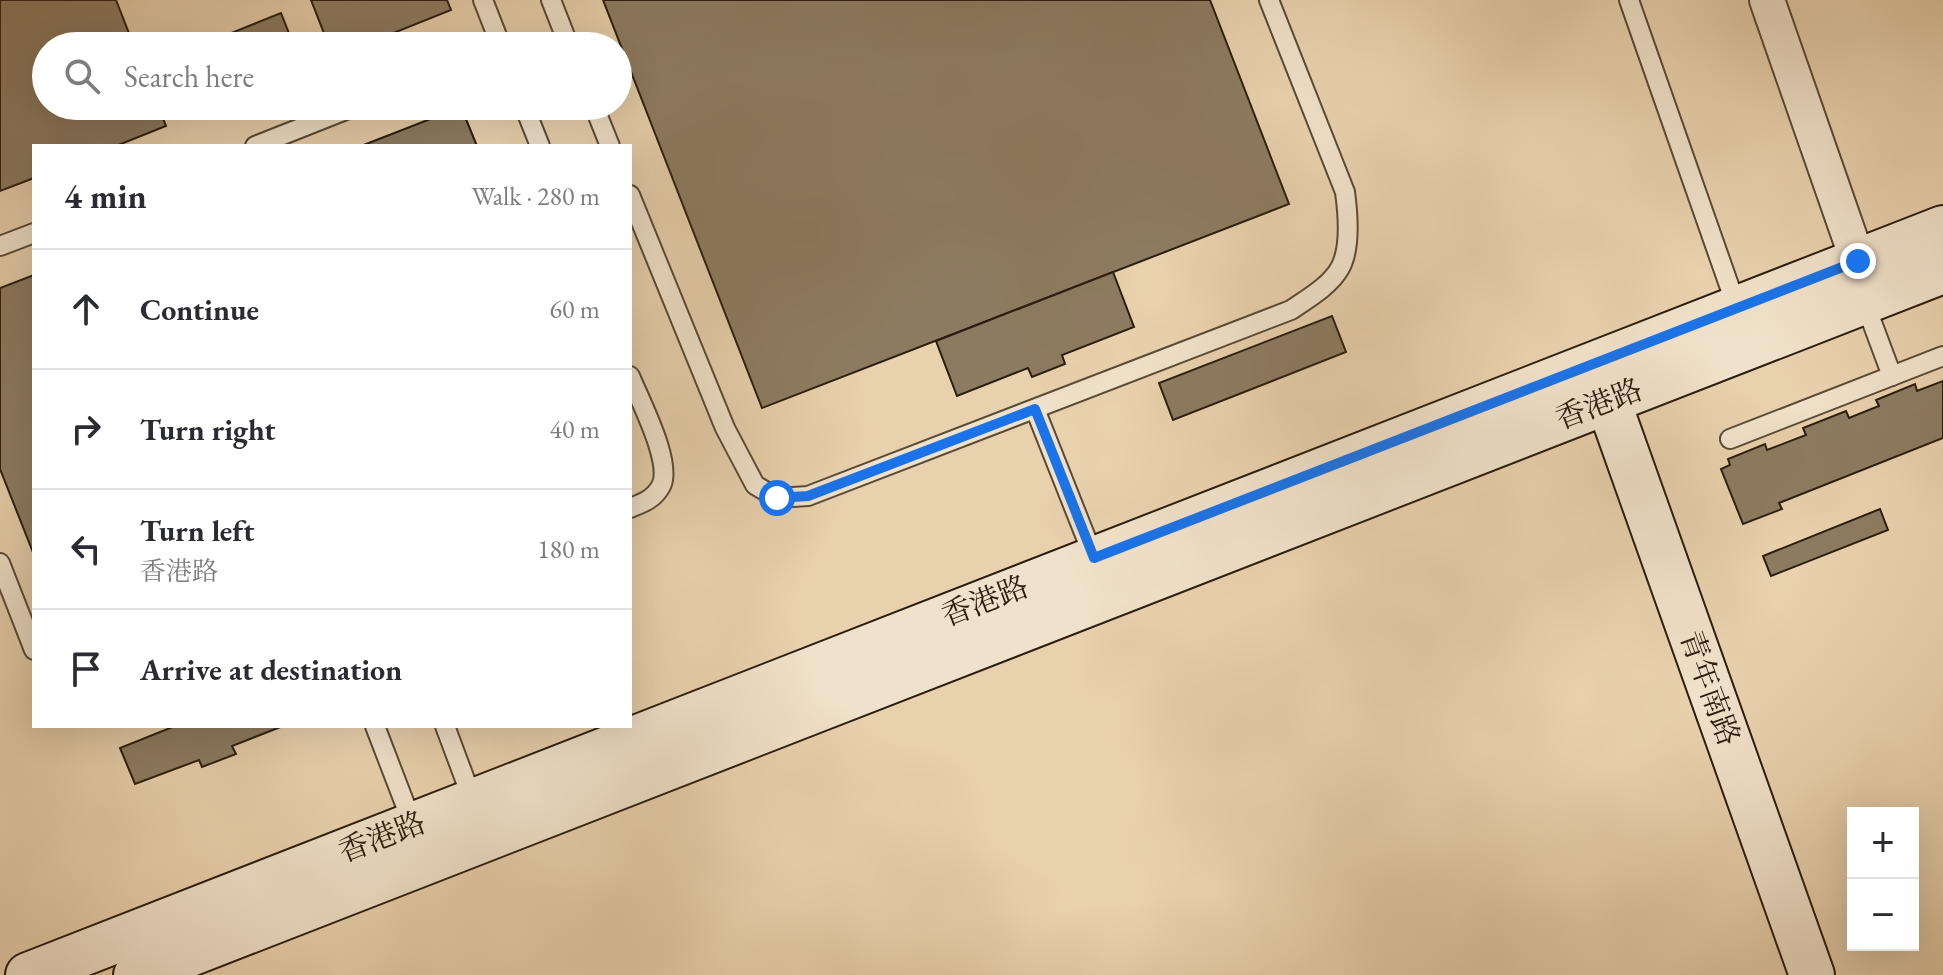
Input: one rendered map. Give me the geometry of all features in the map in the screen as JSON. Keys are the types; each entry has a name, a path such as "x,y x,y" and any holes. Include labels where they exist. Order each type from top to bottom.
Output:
{"main road":[{"name":"香港路","path":"136,975 1608,401 1861,281 1943,228"},
{"name":"香港路","path":"28,975 1737,308 1861,281 1943,271"},
{"name":"青年南路","path":"1608,401 1812,975"}],"street":[{"path":"1767,0 1861,281"}],"lane":[{"path":"483,0 496,32"},
{"path":"551,0 564,32"},
{"path":"632,200 725,428 755,485 777,498 808,496 1291,310 1316,292 1340,268 1350,225 1345,192 1269,0"},
{"path":"1629,0 1737,308"},
{"path":"260,144 321,120"},
{"path":"530,120 539,144"},
{"path":"600,120 609,144"},
{"path":"0,246 32,234"},
{"path":"1861,281 1892,376"},
{"path":"1730,439 1943,356"},
{"path":"632,381 665,465 662,485 649,500 632,507"},
{"path":"1035,409 1094,558"},
{"path":"0,563 32,645"},
{"path":"376,728 413,825"},
{"path":"446,728 473,801"}],"building":[{"path":"0,0 116,0 129,32 32,32 32,120 164,120 166,126 121,144 32,144 32,179 0,191"},
{"path":"311,0 447,0 451,10 396,32 324,32"},
{"path":"603,0 1210,0 1289,204 762,408 632,74 632,32 615,32"},
{"path":"281,13 288,32 234,32"},
{"path":"428,120 466,120 476,144 366,144"},
{"path":"1113,272 1134,327 1062,355 1065,364 1032,377 1028,368 957,396 936,341"},
{"path":"32,276 32,550 0,469 0,288"},
{"path":"1332,316 1346,352 1173,420 1159,383"},
{"path":"1943,381 1943,438 1779,503 1782,509 1743,524 1721,469 1730,465 1728,459 1765,444 1767,450 1806,435 1803,428 1846,411 1849,418 1879,406 1876,400 1915,384 1917,391"},
{"path":"1880,509 1888,530 1771,576 1763,556"},
{"path":"170,728 278,728 232,746 236,754 202,767 199,760 135,784 120,748"}],"route":[{"path":"777,498 808,496 1035,409 1094,558 1858,261"}]}
